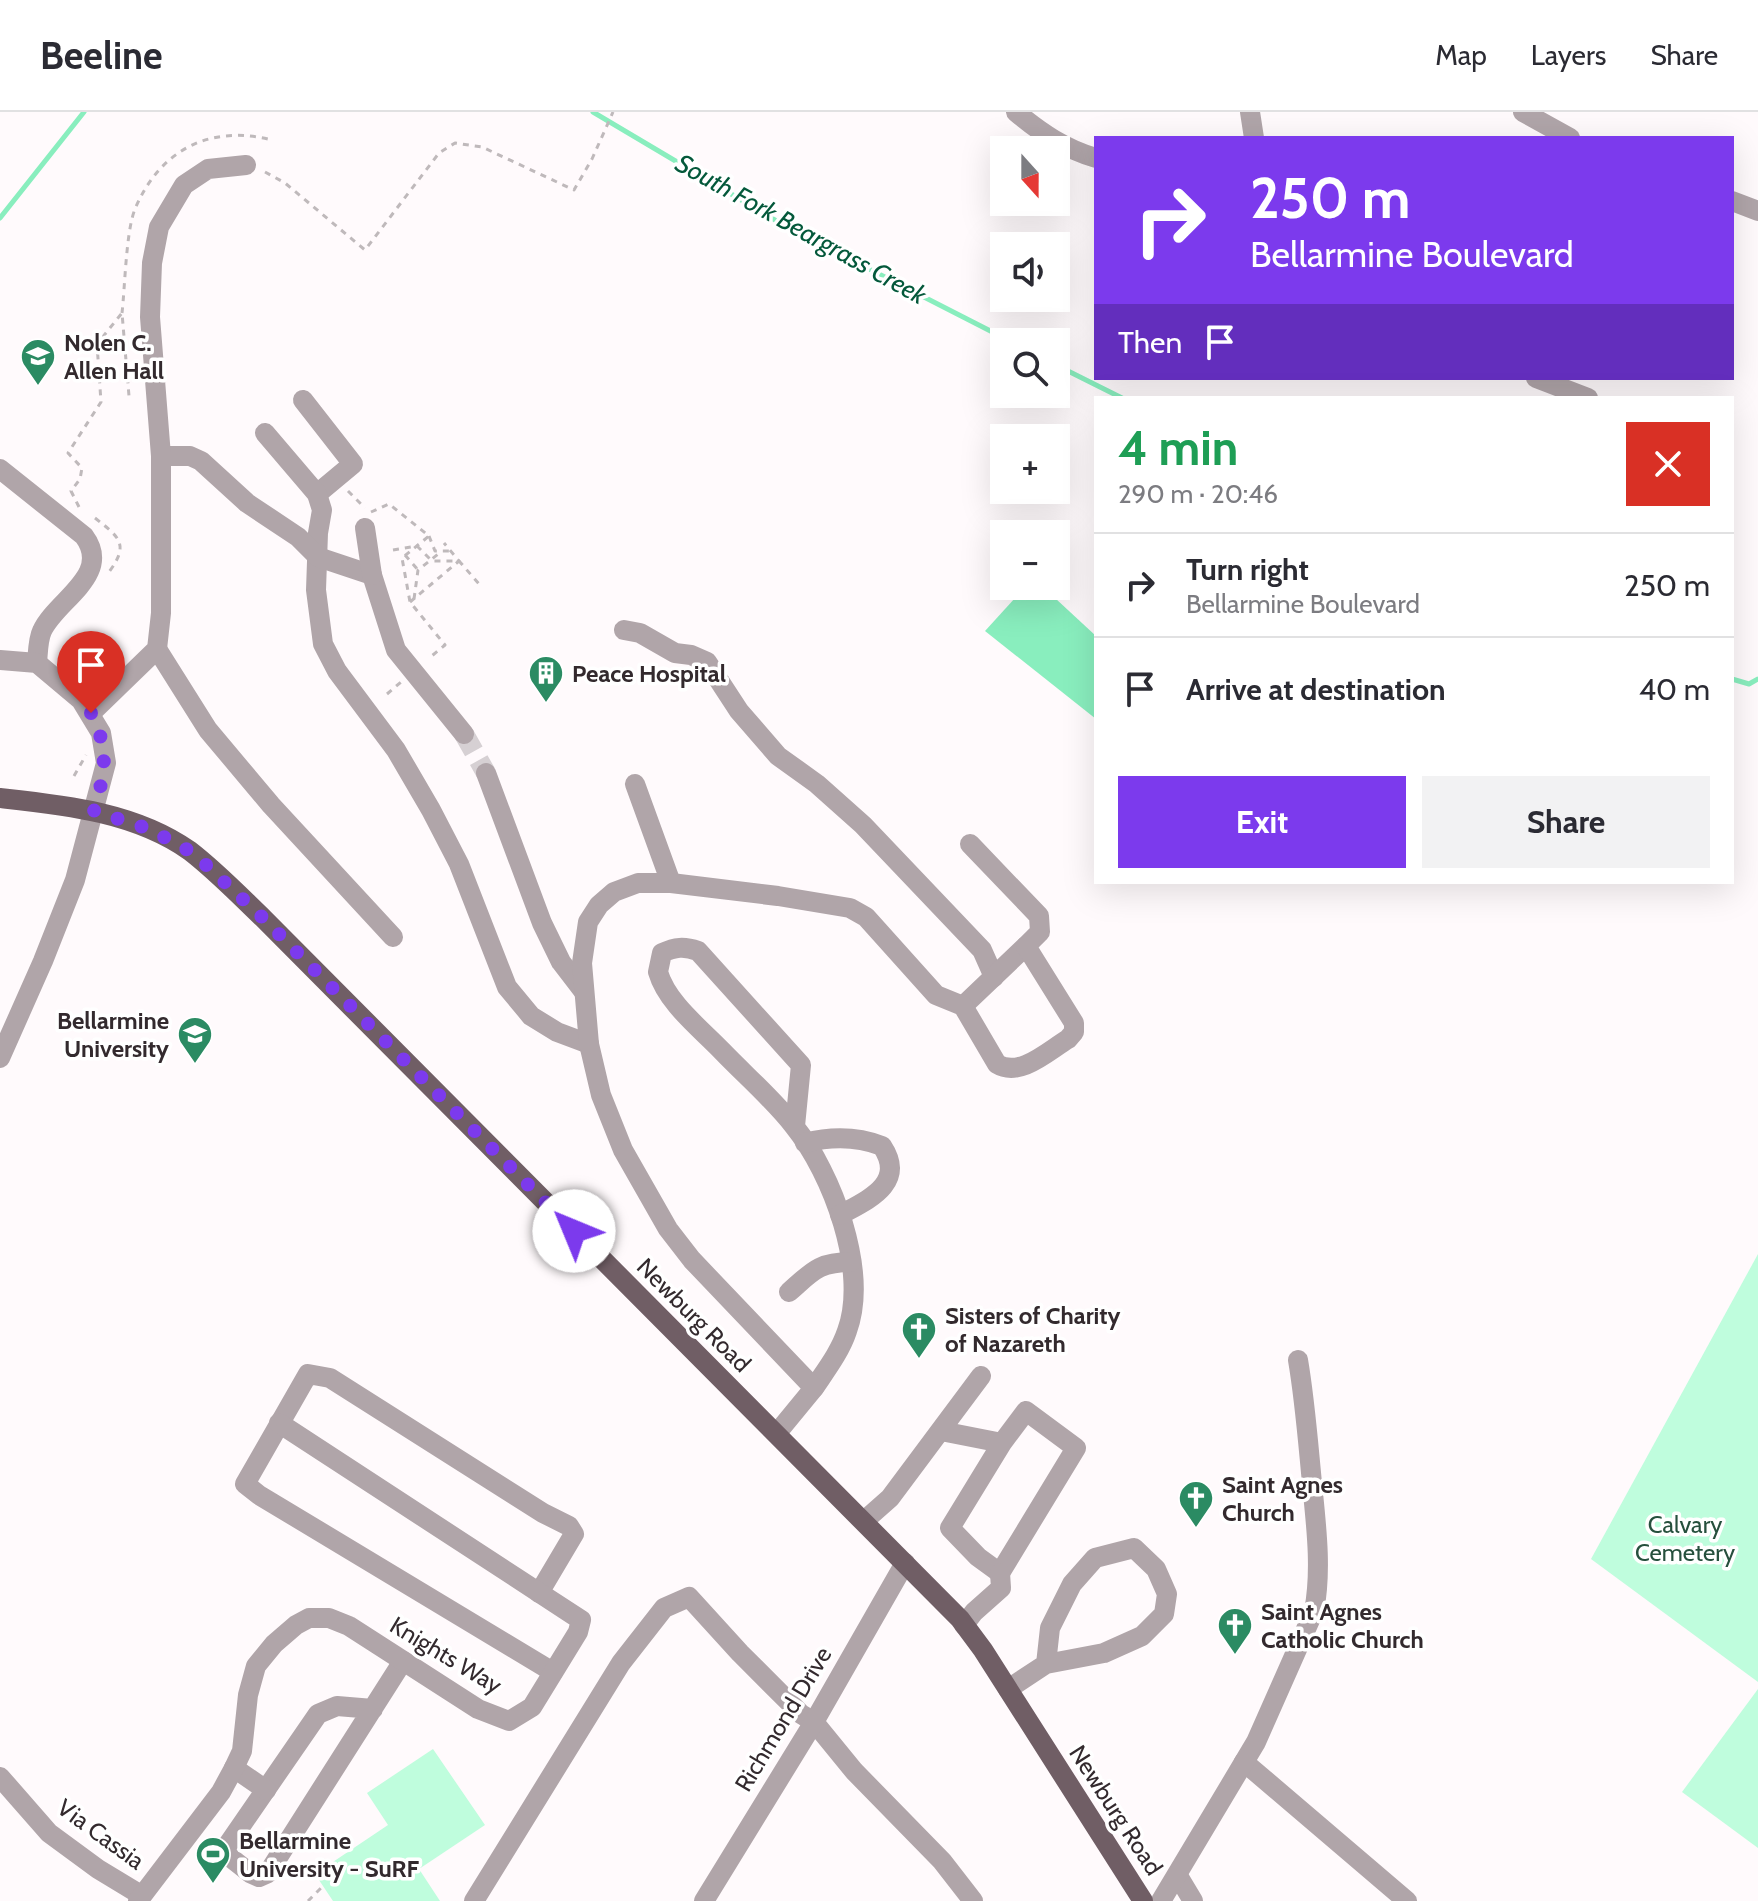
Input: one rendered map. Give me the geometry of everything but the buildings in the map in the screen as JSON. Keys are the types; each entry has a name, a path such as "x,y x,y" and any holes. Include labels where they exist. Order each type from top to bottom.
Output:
{"main road":[{"name":"Newburg Road","path":"0,798 94,811 149,829 186,849 204,863 263,918 964,1625 1143,1901"}],"street":[{"path":"1016,112 1071,151 1094,157"},
{"path":"1250,112 1254,136"},
{"path":"1523,112 1566,136"},
{"path":"246,165 208,169 184,185 159,227 152,263 150,317 161,456 161,613 157,649 208,730 271,805 393,937"},
{"path":"1734,202 1758,211"},
{"path":"1541,380 1583,396"},
{"path":"303,400 353,464 317,494"},
{"path":"265,433 317,494 322,510 316,590 323,644 337,671 396,750 431,810 459,864 507,987 531,1016 557,1032 589,1044"},
{"path":"161,456 190,456 201,461 247,503 298,537 318,557 372,575"},
{"path":"0,469 84,536 94,556 91,569 84,579 41,631 37,663"},
{"path":"365,528 372,575 396,650 464,734"},
{"path":"624,630 651,638 675,653 691,655 707,662 739,711 778,756 817,784 863,825 982,950 994,977"},
{"path":"91,713 157,649"},
{"path":"0,660 37,663 81,700 101,733 106,763 75,880 0,1058"},
{"path":"486,773 542,923 561,962 584,992"},
{"path":"635,784 671,883"},
{"path":"963,1006 1040,932 1039,916 970,844"},
{"path":"814,1388 692,1260 668,1229 623,1150 601,1095 589,1044 582,963 588,922 599,905 614,892 638,883 671,883 850,908 866,917 936,995 963,1006 997,1064 1018,1070 1068,1039 1074,1032 1074,1023 1026,946"},
{"path":"777,1433 814,1388 838,1352 849,1328 854,1294 851,1262 840,1215 825,1174 800,1134 673,1000 658,972 662,953 687,947 698,951 801,1065 800,1134"},
{"path":"800,1134 847,1138 882,1146 888,1155 888,1178 883,1189 840,1215"},
{"path":"789,1292 818,1266 830,1262 851,1262"},
{"path":"1161,1901 1256,1742 1307,1628 1317,1596 1316,1523 1298,1360"},
{"path":"539,1593 574,1534 569,1526 543,1513 330,1378 308,1374 245,1484 553,1672"},
{"path":"864,1521 890,1498 981,1376"},
{"path":"964,1625 1001,1588 1000,1573 1076,1448 1026,1411 1002,1443 950,1528 978,1557 1000,1573"},
{"name":"Knights Way","path":"139,1898 221,1792 242,1751 248,1695 256,1666 274,1644 296,1625 309,1618 329,1618 349,1626 478,1709 509,1721 532,1707 578,1632 581,1620 279,1423"},
{"path":"941,1431 1002,1443"},
{"path":"1008,1689 1046,1664 1104,1653 1142,1636 1164,1614 1167,1594 1156,1569 1134,1548 1095,1558 1072,1584 1050,1628 1046,1664"},
{"name":"Richmond Drive","path":"704,1901 814,1722 905,1563"},
{"path":"474,1901 621,1663 664,1608 689,1597 740,1653 801,1714 814,1722 854,1771 942,1861 973,1901"},
{"path":"373,1709 337,1706 323,1710 227,1846 226,1854 250,1873 259,1877 268,1873 373,1709 403,1661"},
{"path":"1244,1762 1407,1901"},
{"path":"234,1768 266,1790"},
{"name":"Via Cassia","path":"0,1777 49,1833 139,1898"},
{"path":"1178,1876 1193,1901"}],"path":[{"path":"246,165 285,183 365,250 439,153 455,143 468,142 482,147 574,190 613,112"},
{"path":"97,344 122,313 129,396"},
{"path":"343,485 369,512 389,504 429,536 435,551 451,551"},
{"path":"404,557 429,536"},
{"path":"444,543 480,585"},
{"path":"393,550 417,546"},
{"path":"417,546 431,560 459,561"},
{"path":"387,694 445,645 412,601 400,549"},
{"path":"412,601 418,570 442,551"},
{"path":"404,557 418,570"},
{"path":"412,601 459,561"},
{"path":"308,1901 323,1886"}],"green space":[{"name":"Calvary Cemetery","path":"1758,1254 1758,1682 1591,1559"},
{"path":"1758,1689 1758,1848 1682,1792"},
{"path":"433,1749 485,1825 419,1869 440,1901 333,1901 315,1874 388,1825 367,1793"}],"shaded area":[{"path":"1013,600 1057,600 1094,634 1094,717 985,631"}],"waterway":[{"name":"South Fork Beargrass Creek","path":"0,218 84,112"},
{"name":"South Fork Beargrass Creek","path":"593,112 785,226 990,331"},
{"name":"South Fork Beargrass Creek","path":"1070,372 1118,396"},
{"name":"South Fork Beargrass Creek","path":"1734,680 1749,684 1758,679"}],"tunnel":[{"path":"464,734 486,773"}],"place":[{"name":"Nolen C. Allen Hall","path":"38,387"},
{"name":"Peace Hospital","path":"546,704"},
{"name":"Bellarmine University","path":"195,1065"},
{"name":"Sisters of Charity of Nazareth","path":"919,1360"},
{"name":"Saint Agnes Church","path":"1196,1529"},
{"name":"Saint Agnes Catholic Church","path":"1235,1656"},
{"name":"Bellarmine University - SuRF","path":"213,1885"}],"route":[{"path":"91,713 101,733 106,763 94,811 149,829 186,849 204,863 263,918 574,1231"}]}
